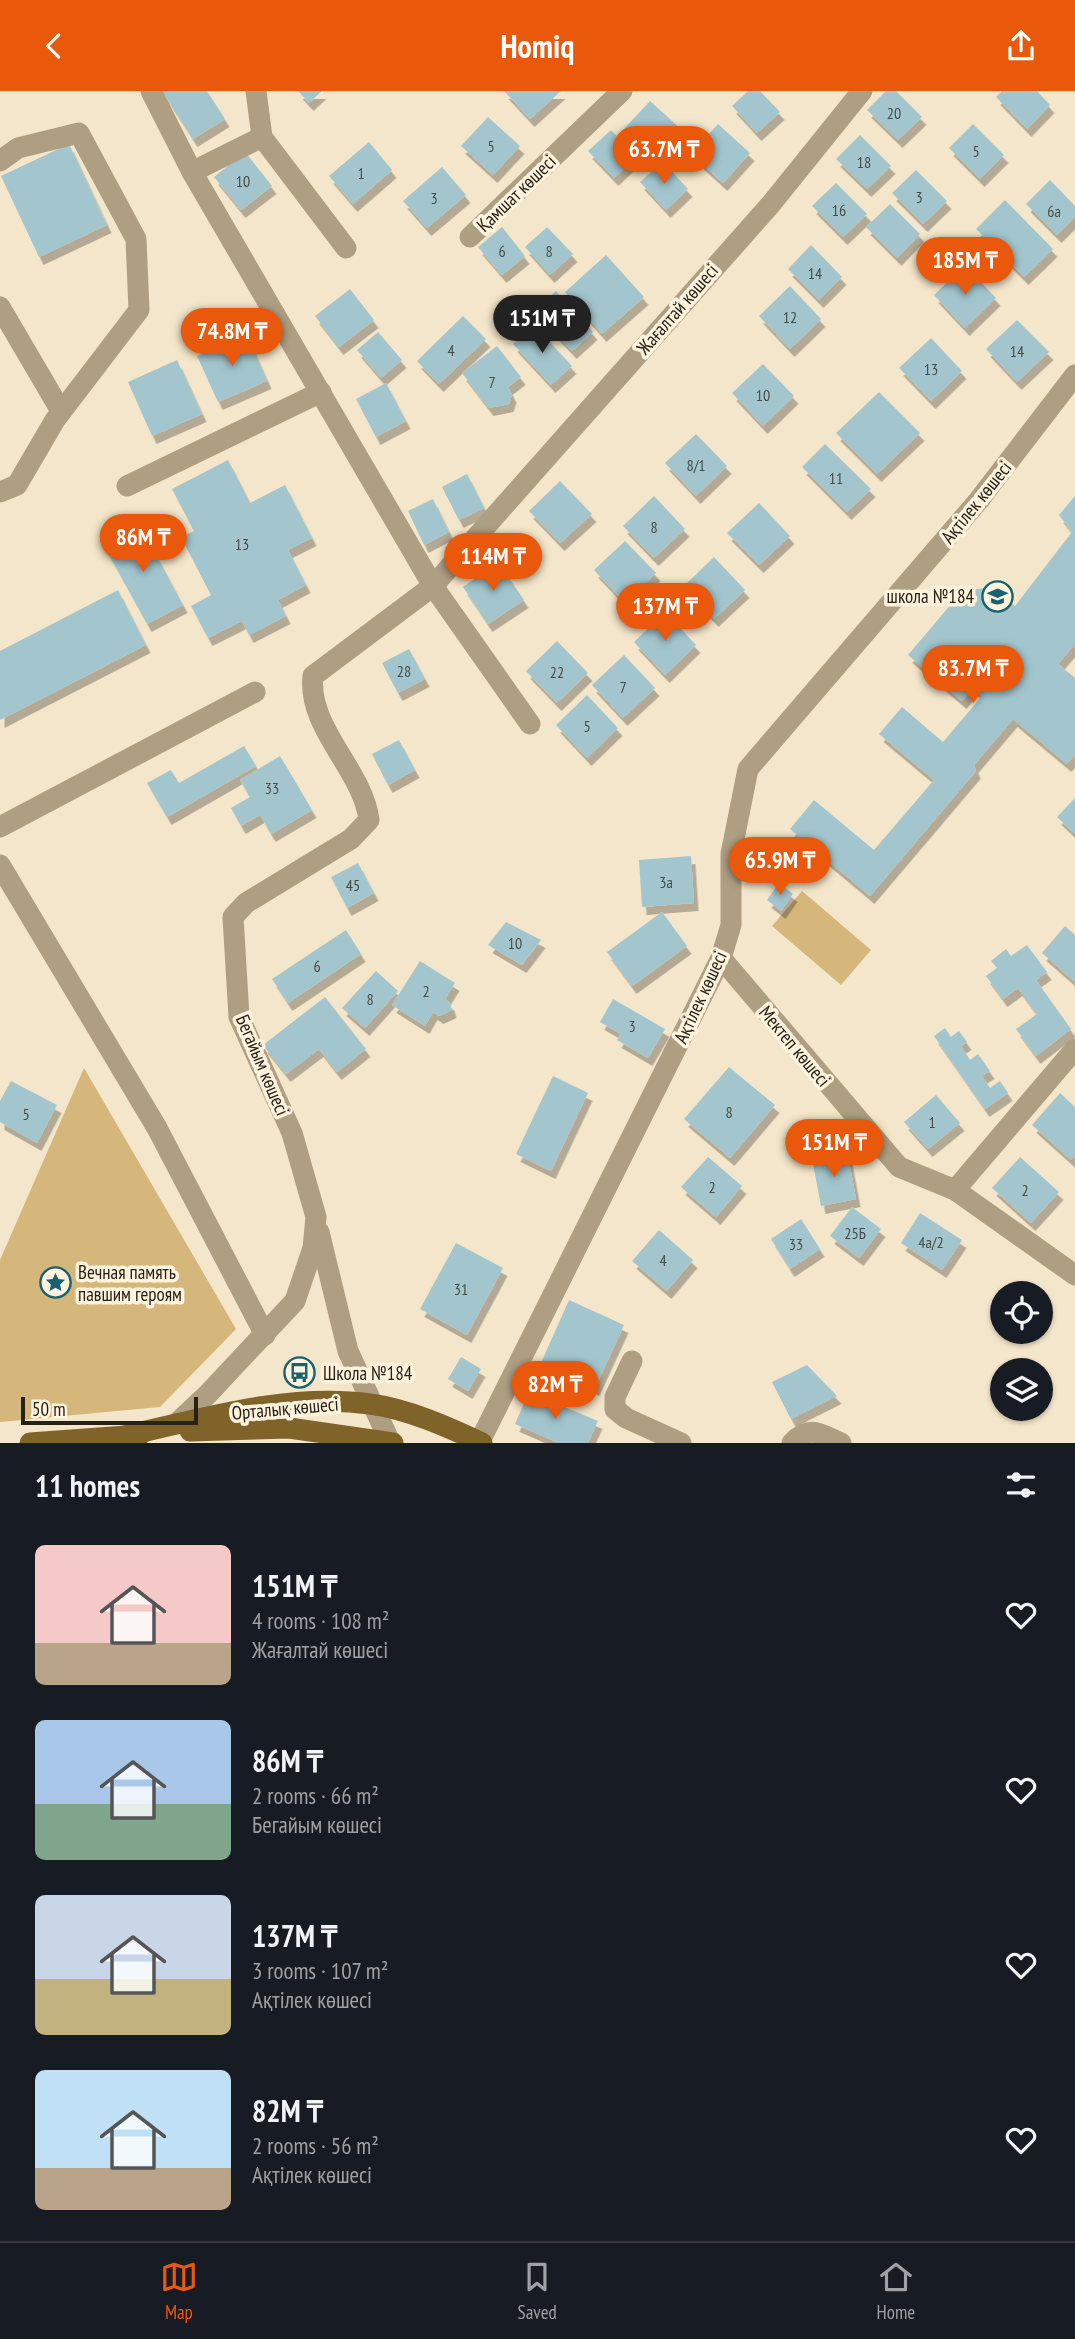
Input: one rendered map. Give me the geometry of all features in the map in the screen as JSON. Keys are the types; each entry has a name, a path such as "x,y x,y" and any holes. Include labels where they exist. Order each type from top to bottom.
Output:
{"main road":[{"name":"Орталық көшесі","path":"125,1436 266,1406 322,1401 372,1404 446,1426 480,1443"},
{"name":"Орталық көшесі","path":"30,1443 289,1428 392,1442"}],"street":[{"path":"151,91 192,172 433,586 530,724"},
{"path":"256,91 261,137 346,249"},
{"name":"Қамшат көшесі","path":"470,237 622,91"},
{"name":"Жағалтай көшесі","path":"433,586 771,204 862,91"},
{"path":"0,161 18,148 79,133 136,239 139,310 61,411 17,485 0,492"},
{"path":"192,172 261,137"},
{"path":"0,307 61,411"},
{"name":"Ақтілек көшесі","path":"480,1443 721,958 731,925 731,854 748,769 979,500 1075,375"},
{"path":"127,486 321,392"},
{"name":"Бегайым көшесі","path":"176,1424 295,1301 313,1248 316,1217 292,1133 239,1017 233,917 246,904 351,839 369,820 367,803 320,716 311,691 313,676 433,586"},
{"path":"0,827 255,692"},
{"path":"0,865 157,1128 265,1335"},
{"name":"Мектеп көшесі","path":"721,958 899,1167 955,1190 1075,1275"},
{"path":"955,1190 1075,1049"},
{"path":"316,1217 348,1351 392,1442"},
{"path":"632,1361 615,1397 615,1409 626,1418 681,1443"},
{"path":"792,1443 804,1431 811,1430 841,1443"}],"shaded area":[{"path":"802,891 871,950 841,985 772,926"},
{"path":"84,1068 236,1329 160,1407 0,1422 0,1260"}],"building":[{"path":"162,91 207,91 225,119 193,139"},
{"path":"298,91 322,91 309,103"},
{"path":"504,91 561,91 530,119"},
{"path":"748,91 760,91 780,112 757,133 732,106"},
{"path":"886,91 896,91 922,117 898,140 867,110"},
{"path":"1002,91 1037,91 1050,105 1027,129 996,97"},
{"path":"650,101 682,130 655,159 623,130"},
{"path":"488,117 520,146 493,175 461,146"},
{"path":"718,124 750,153 723,183 691,154"},
{"path":"973,124 1004,155 980,179 949,148"},
{"path":"611,130 636,157 614,178 588,151"},
{"path":"860,135 891,166 867,189 836,159"},
{"path":"369,142 392,170 353,204 329,176"},
{"path":"69,144 107,225 39,257 1,176"},
{"path":"245,152 272,186 241,210 214,177"},
{"path":"663,162 688,189 666,210 640,182"},
{"path":"442,167 466,195 427,228 403,201"},
{"path":"916,170 947,201 923,224 892,193"},
{"path":"1050,180 1075,206 1075,217 1057,235 1026,204"},
{"path":"836,183 867,214 843,237 812,206"},
{"path":"1005,200 1053,249 1024,277 976,229"},
{"path":"890,204 920,234 897,258 866,227"},
{"path":"502,227 525,256 502,275 478,247"},
{"path":"547,227 573,254 550,275 525,247"},
{"path":"811,245 842,277 819,300 788,269"},
{"path":"606,255 644,297 602,334 565,292"},
{"path":"965,265 996,298 965,328 934,295"},
{"path":"790,286 821,319 790,349 759,316"},
{"path":"350,289 374,320 339,347 315,316"},
{"path":"556,291 593,332 572,351 535,311"},
{"path":"463,316 486,339 439,384 417,361"},
{"path":"1017,320 1049,352 1017,382 986,349"},
{"path":"534,325 572,366 551,385 513,344"},
{"path":"378,332 402,360 381,378 357,350"},
{"path":"246,334 267,381 218,402 197,356"},
{"path":"931,338 962,371 931,401 899,368"},
{"path":"497,346 521,377 508,387 512,395 509,404 489,408 462,373"},
{"path":"177,360 202,414 152,436 128,382"},
{"path":"763,364 794,396 763,426 732,393"},
{"path":"386,383 406,421 376,437 356,399"},
{"path":"879,392 920,433 877,474 836,433"},
{"path":"696,434 727,466 696,496 665,463"},
{"path":"825,444 871,489 847,512 802,467"},
{"path":"228,460 250,503 285,485 312,538 288,550 306,585 278,600 286,616 249,635 242,621 208,638 191,606 211,595 181,537 194,531 172,489"},
{"path":"467,474 484,508 459,520 442,487"},
{"path":"560,481 592,514 560,543 529,511"},
{"path":"654,496 685,529 654,558 623,526"},
{"path":"1075,496 1075,644 1058,664 1075,678 1075,755 1067,764 1013,719 974,765 976,771 870,896 790,829 814,800 874,850 934,780 879,734 902,707 943,742 982,696 973,688 962,701 908,655 963,590 991,588 1015,606 1072,532 1059,515"},
{"path":"433,499 449,532 424,545 408,511"},
{"path":"759,503 790,536 759,565 727,533"},
{"path":"140,525 183,605 147,624 103,544"},
{"path":"625,541 656,573 625,603 594,570"},
{"path":"714,557 745,590 714,619 683,587"},
{"path":"498,562 524,600 488,624 463,587"},
{"path":"118,590 146,645 0,720 0,651"},
{"path":"665,612 696,645 665,675 634,642"},
{"path":"557,641 588,673 557,703 526,671"},
{"path":"409,649 425,679 398,693 382,663"},
{"path":"624,655 655,688 623,718 592,685"},
{"path":"587,695 618,728 587,758 556,725"},
{"path":"399,740 415,770 388,785 372,754"},
{"path":"244,746 256,766 167,817 147,783 171,770 179,783"},
{"path":"280,756 312,810 271,834 260,815 241,826 231,808 250,797 240,780"},
{"path":"1075,798 1075,834 1057,817"},
{"path":"691,856 694,903 642,907 639,860"},
{"path":"358,863 374,893 347,908 331,877"},
{"path":"779,883 793,894 781,911 767,900"},
{"path":"662,912 687,946 632,986 607,952"},
{"path":"506,922 541,940 522,965 488,945"},
{"path":"1065,926 1075,935 1075,982 1042,953"},
{"path":"346,930 361,954 288,1003 272,979"},
{"path":"1027,945 1047,972 1036,980 1071,1029 1036,1056 1016,1029 1037,1014 1018,988 1003,999 986,976 997,968 991,961 1006,949 1011,956"},
{"path":"420,961 455,983 445,999 452,1010 439,1016 433,1012 425,1026 392,1005"},
{"path":"376,971 398,991 365,1028 342,1008"},
{"path":"325,997 366,1049 337,1072 319,1049 286,1074 263,1045"},
{"path":"613,999 665,1029 648,1058 617,1040 621,1034 600,1022"},
{"path":"945,1028 951,1037 959,1031 967,1042 961,1046 970,1060 978,1054 990,1071 982,1076 990,1088 1000,1081 1008,1093 985,1109 934,1036"},
{"path":"729,1067 775,1105 730,1158 684,1119"},
{"path":"553,1076 588,1093 551,1171 516,1154"},
{"path":"11,1081 57,1105 37,1143 0,1122 0,1101"},
{"path":"1060,1093 1075,1107 1075,1155 1071,1160 1032,1125"},
{"path":"936,1095 960,1123 928,1149 904,1122"},
{"path":"847,1151 856,1199 821,1206 812,1158"},
{"path":"708,1157 742,1186 716,1217 681,1187"},
{"path":"1020,1157 1059,1192 1031,1223 992,1188"},
{"path":"852,1207 881,1229 859,1258 830,1236"},
{"path":"920,1213 962,1240 942,1270 901,1243"},
{"path":"801,1219 820,1249 790,1269 771,1239"},
{"path":"659,1230 693,1260 667,1291 632,1261"},
{"path":"456,1243 503,1268 467,1335 420,1309"},
{"path":"569,1300 624,1325 595,1388 541,1363"},
{"path":"461,1357 481,1369 468,1391 448,1379"},
{"path":"807,1365 837,1396 791,1419 772,1382"},
{"path":"529,1392 598,1421 588,1443 559,1443 515,1424"}],"place":[{"name":"школа №184","path":"997,596"},
{"name":"Вечная память павшим героям","path":"55,1283"},
{"name":"Школа №184","path":"300,1373"}]}
